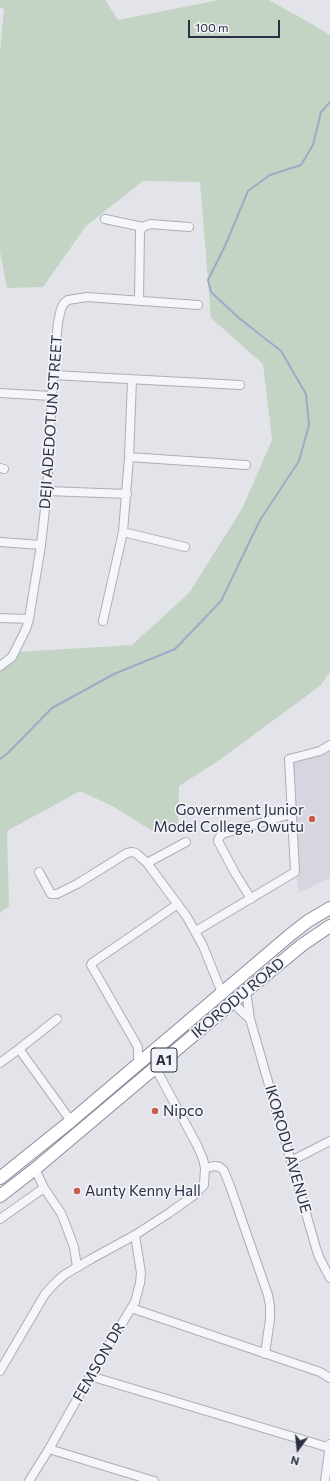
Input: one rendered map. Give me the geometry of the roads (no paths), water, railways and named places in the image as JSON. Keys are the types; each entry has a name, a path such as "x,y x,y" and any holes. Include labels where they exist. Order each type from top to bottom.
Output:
{"highway":[{"name":"IKORODU ROAD","path":"0,1178 71,1121 290,935 330,908"},
{"name":"IKORODU ROAD","path":"0,1196 232,1002 302,945 330,926"}],"street":[{"path":"105,219 143,226 150,224 189,226"},
{"path":"139,301 140,231 143,226"},
{"name":"DEJI ADEDOTUN STREET","path":"0,666 12,657 26,629 28,619 41,545 47,490 52,375 58,322 64,303 68,300 87,297 198,305"},
{"path":"52,375 240,385"},
{"path":"103,621 123,532 130,456 132,380"},
{"path":"0,393 51,396"},
{"path":"130,456 246,465"},
{"path":"47,490 127,494"},
{"path":"123,532 184,547"},
{"path":"0,542 41,545"},
{"path":"0,618 28,619"},
{"path":"196,931 295,872 289,760 320,751 330,745"},
{"path":"251,899 218,841 219,838 222,834 291,814"},
{"path":"147,863 186,842"},
{"path":"39,872 51,894 54,895 77,884 127,853 136,853 147,863 196,931 222,993"},
{"path":"140,1063 138,1058 138,1047 91,965 178,904"},
{"name":"IKORODU AVENUE","path":"246,991 250,1019 316,1248 326,1263 330,1278"},
{"path":"232,1002 250,1019"},
{"path":"0,1063 57,1018"},
{"path":"19,1049 71,1121"},
{"path":"0,1371 45,1294 64,1275 135,1236 169,1213 204,1185 205,1168 197,1145 156,1067"},
{"path":"291,1162 330,1141"},
{"path":"205,1168 215,1166 220,1167 224,1171 268,1295 270,1319 265,1354"},
{"path":"35,1168 44,1188 61,1213 74,1247 77,1267"},
{"path":"0,1219 44,1188"},
{"name":"FEMSON DR","path":"29,1481 131,1308 137,1295 141,1273 135,1236"},
{"path":"131,1308 320,1372 330,1378"},
{"path":"90,1376 330,1448"},
{"path":"325,1481 330,1443"},
{"path":"49,1449 129,1478 154,1481"}],"waterway":[{"path":"0,759 8,753 52,708 114,674 175,649 221,601 260,520 299,461 309,425 306,394 281,351 239,318 211,292 208,280 225,246 248,191 270,175 301,165 313,145 321,112 330,102"}],"place":[{"name":"Government Junior Model College, Owutu","path":"312,819"},
{"name":"Nipco","path":"155,1111"},
{"name":"Aunty Kenny Hall","path":"77,1191"}]}
